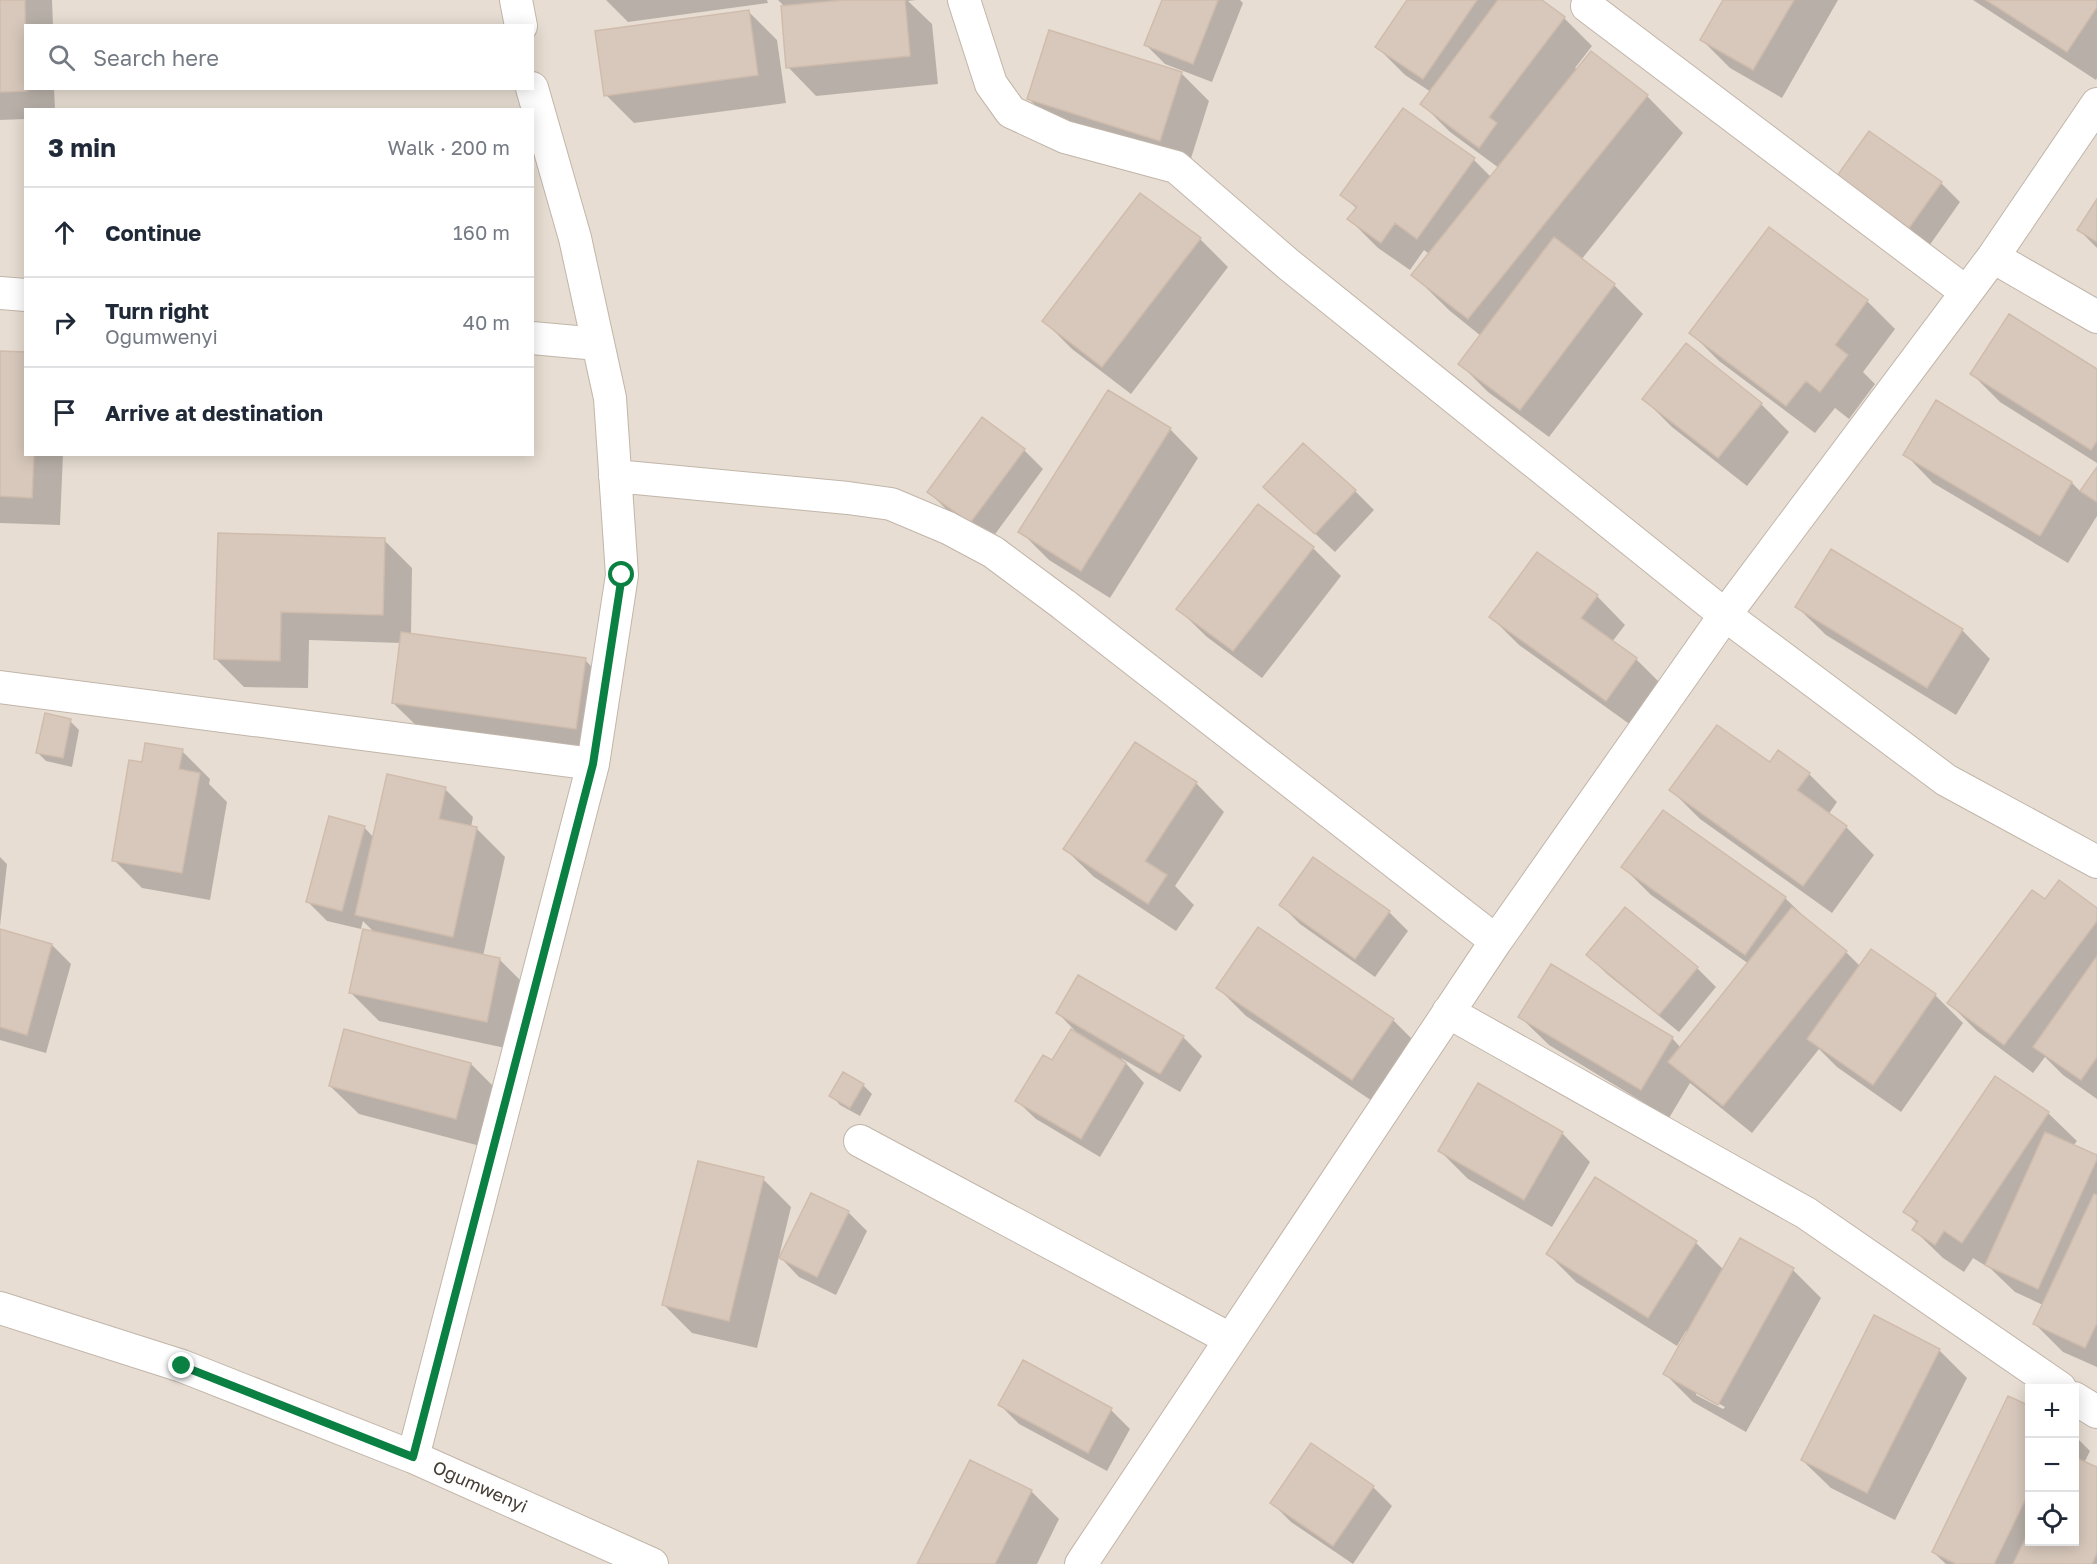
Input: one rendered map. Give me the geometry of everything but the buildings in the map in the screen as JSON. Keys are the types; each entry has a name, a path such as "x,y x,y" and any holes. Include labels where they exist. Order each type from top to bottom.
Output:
{"street":[{"path":"516,0 521,24"},
{"path":"964,0 991,84 1011,112 1065,137 1176,167 1288,264 1725,615 1946,780 2097,862"},
{"path":"1587,6 1966,292"},
{"path":"413,1457 593,764 622,575 610,398 575,238 533,90"},
{"path":"1081,1564 1496,941 1725,615 1993,257 2097,104"},
{"path":"1993,257 2097,317"},
{"path":"0,293 24,295"},
{"path":"534,339 598,344"},
{"path":"615,476 891,504 993,552 1496,941"},
{"path":"0,687 593,764"},
{"path":"1448,1012 1806,1213 2053,1384"},
{"path":"860,1141 1230,1339"},
{"name":"Ogumwenyi","path":"0,1308 182,1366 413,1457 652,1564"},
{"path":"2079,1401 2097,1412"}],"shaded area":[{"path":"0,0 2097,0 2097,1564 0,1564"}],"route":[{"path":"182,1366 413,1457 593,764 622,575"}]}
